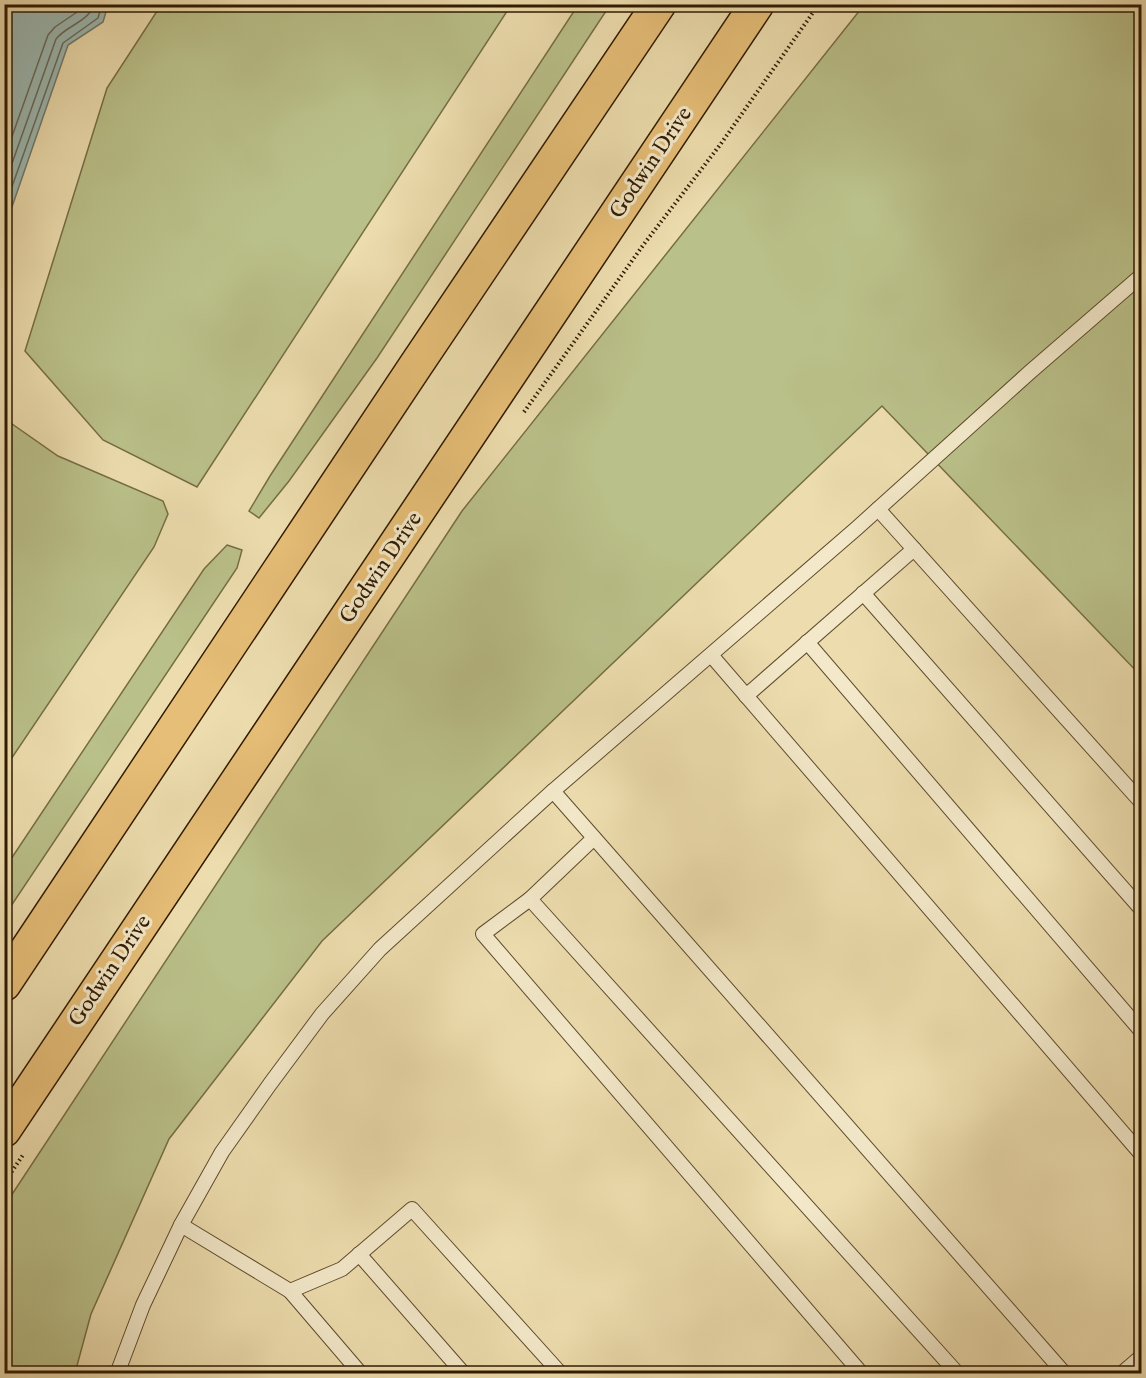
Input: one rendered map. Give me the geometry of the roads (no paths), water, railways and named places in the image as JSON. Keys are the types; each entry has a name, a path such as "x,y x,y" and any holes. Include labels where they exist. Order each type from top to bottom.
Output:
{"main road":[{"path":"4,984 659,4"},
{"name":"Godwin Drive","path":"14,1142 757,4"}],"lane":[{"path":"117,1374 143,1305 181,1224 222,1152 322,1014 380,949 553,791 878,509 1142,275"},
{"path":"878,509 1142,803"},
{"path":"746,696 914,549"},
{"path":"863,593 1142,910"},
{"path":"807,642 1142,1032"},
{"path":"711,655 1142,1155"},
{"path":"553,791 1065,1374"},
{"path":"594,838 530,899 483,934 862,1374"},
{"path":"530,899 958,1374"},
{"path":"290,1291 342,1269 412,1209 561,1374"},
{"path":"181,1224 290,1291 362,1374"},
{"path":"359,1254 464,1374"},
{"path":"1121,1374 1142,1356"}],"water":[{"path":"5,4 108,5 103,22 68,45 5,227"}]}
